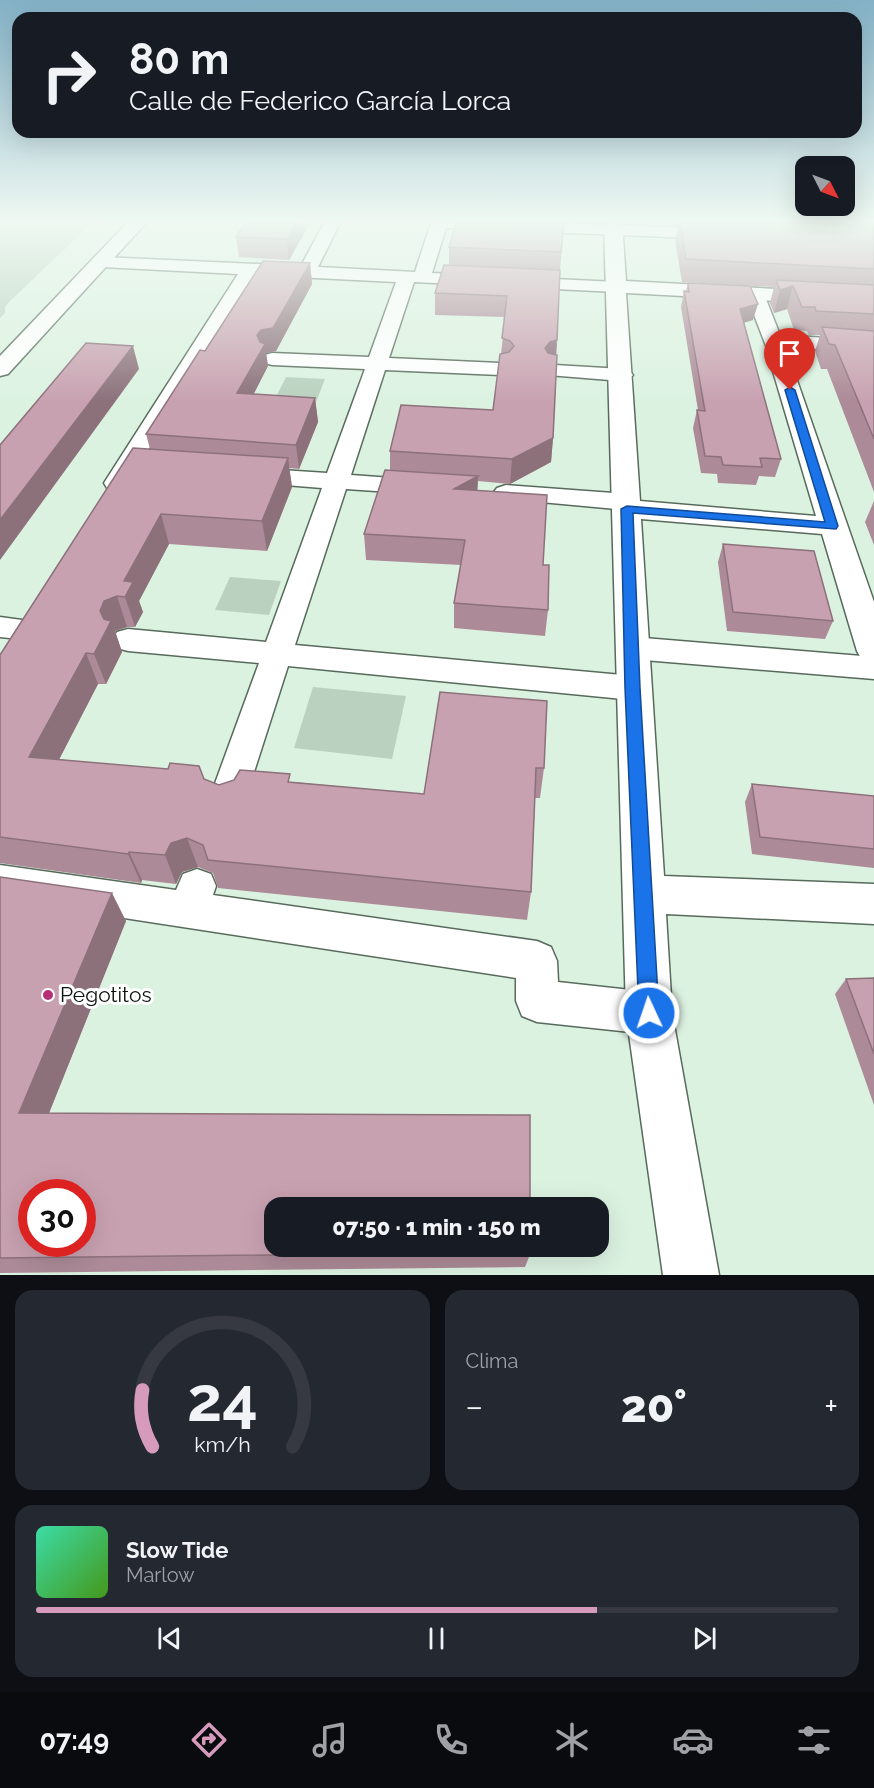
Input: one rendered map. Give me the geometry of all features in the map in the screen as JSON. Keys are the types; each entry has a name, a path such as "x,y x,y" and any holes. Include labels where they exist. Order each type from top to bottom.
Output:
{"street":[{"path":"0,369 82,282"},
{"path":"102,505 138,467 195,357 242,282"},
{"path":"228,797 377,363 412,282"},
{"path":"526,282 874,300"},
{"path":"617,282 649,1013 691,1275"},
{"path":"754,294 783,368 874,651"},
{"path":"772,340 874,347"},
{"path":"195,357 220,357"},
{"path":"272,359 500,369"},
{"path":"555,371 622,375"},
{"path":"231,474 441,489"},
{"path":"488,492 832,526"},
{"path":"128,640 633,688"},
{"path":"632,648 874,668"},
{"path":"0,882 193,899 537,961 537,1001 649,1013"},
{"path":"642,894 874,904"}],"green space":[{"path":"0,282 29,282 5,307 5,313 0,318"},
{"path":"286,377 325,379 316,402 275,399"},
{"path":"230,577 281,581 269,615 215,610"},
{"path":"313,687 406,696 392,759 294,748"}],"building":[{"path":"249,282 299,282 273,328 261,330 257,335 260,342 265,344 237,393 315,398 296,445 146,434 200,350 205,351"},
{"path":"438,282 559,282 557,340 550,342 545,348 548,353 557,355 553,438 512,459 390,451 401,405 493,410 500,354 509,352 514,346 510,341 502,338 507,296 435,293"},
{"path":"777,282 874,285 874,314 816,311 815,307 802,307 793,286 780,290"},
{"path":"688,283 750,286 758,304 740,309 781,459 760,458 762,467 723,465 721,457 705,456 697,410 705,411 684,291 689,292"},
{"path":"822,327 874,331 874,439 835,345 829,344"},
{"path":"86,343 133,346 0,520 0,445"},
{"path":"133,448 288,458 262,521 161,514 124,581 133,582 125,597 117,596 104,601 100,611 104,619 111,621 94,654 86,653 29,757 168,769 170,763 199,766 204,779 219,785 234,780 240,770 290,774 288,782 424,794 440,692 547,701 544,768 536,768 531,892 208,860 203,845 187,838 171,843 165,855 129,852 128,854 0,837 0,655"},
{"path":"385,470 478,476 454,489 547,495 543,565 549,565 548,610 454,603 465,540 364,534"},
{"path":"723,544 814,551 833,621 733,612"},
{"path":"752,784 874,796 874,849 760,837"},
{"path":"0,877 112,893 19,1113 530,1115 530,1197 264,1197 264,1255 96,1257 96,1179 18,1179 18,1257 88,1257 0,1258"},
{"path":"874,978 874,1054 846,979"}],"place":[{"name":"Pegotitos","path":"48,995"}],"route":[{"path":"649,1013 633,688 627,509 832,526 790,390"}]}
